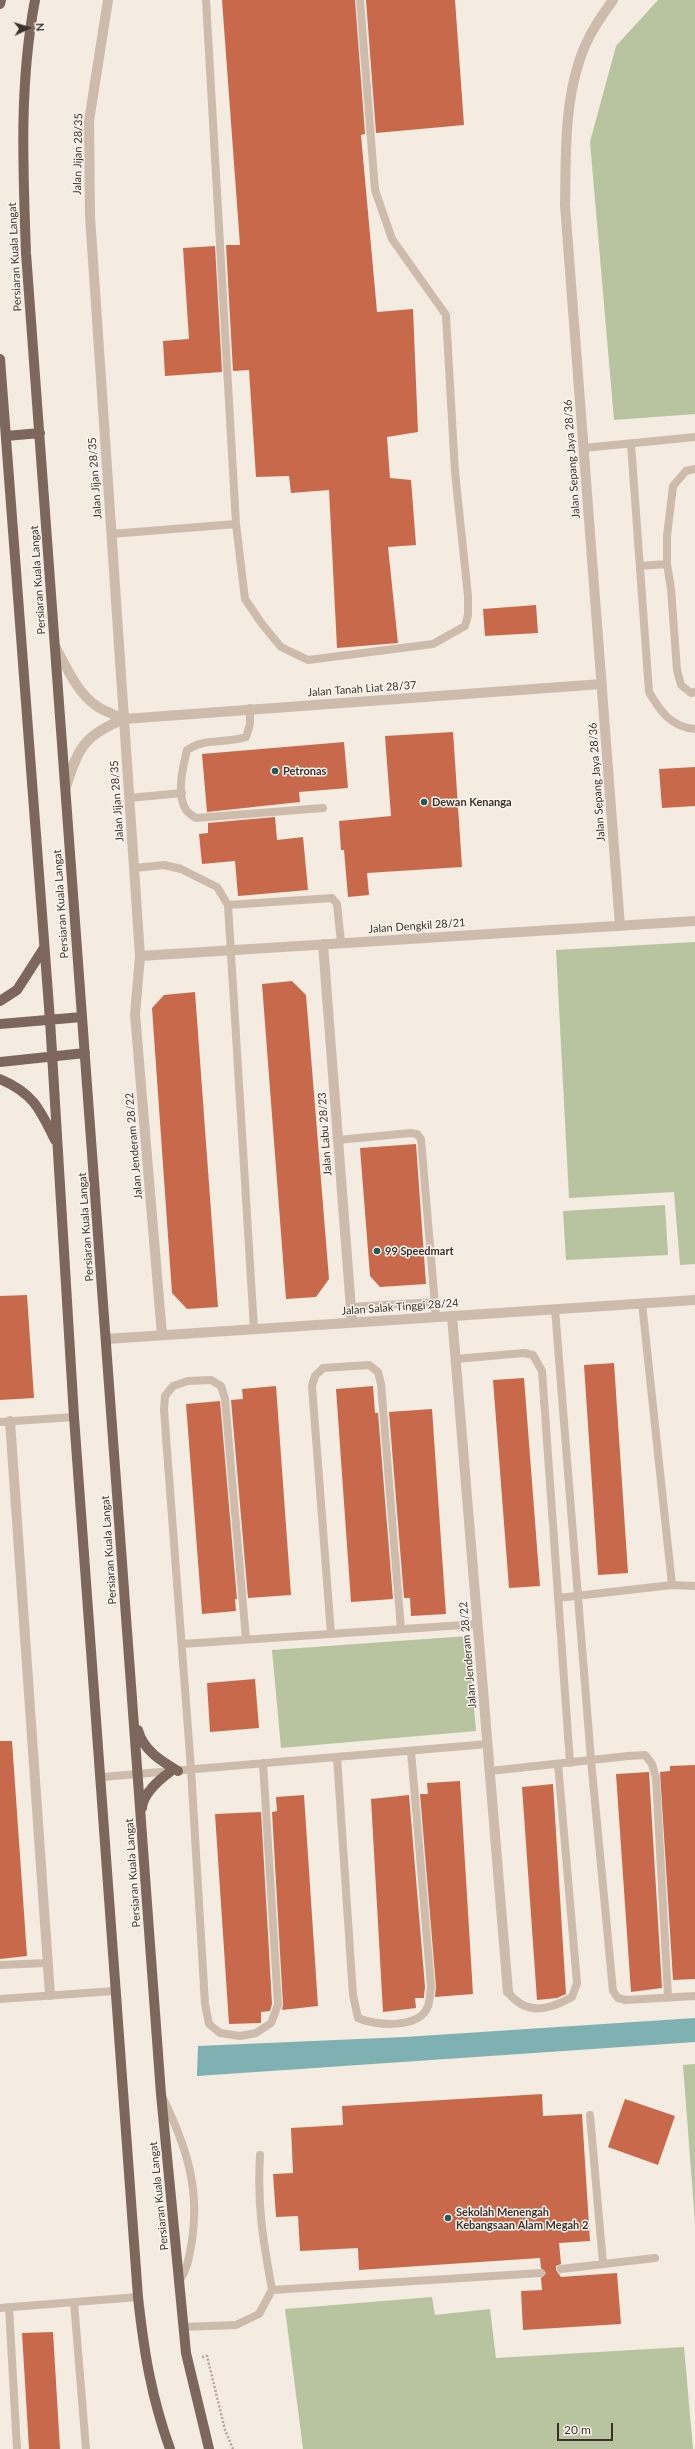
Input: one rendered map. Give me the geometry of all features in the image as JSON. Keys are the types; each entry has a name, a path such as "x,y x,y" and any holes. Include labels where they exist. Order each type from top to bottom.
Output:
{"main road":[{"path":"0,4 1,0"},
{"name":"Persiaran Kuala Langat","path":"35,0 24,77 22,156 26,253 161,2094 183,2327 188,2360 209,2449"},
{"name":"Persiaran Kuala Langat","path":"0,359 50,1020 74,1417 102,1777 115,1991 138,2297 145,2359 152,2395 170,2449"},
{"path":"6,436 40,433"},
{"path":"0,1001 17,990 44,948"},
{"path":"0,1024 82,1017"},
{"path":"0,1062 85,1054"},
{"path":"0,1079 23,1091 41,1109 57,1145"},
{"path":"133,1713 140,1737 150,1752 174,1771 156,1783 142,1803 141,1822"}],"street":[{"name":"Jalan Jijan 28/35","path":"108,0 89,121 90,216 140,956"},
{"name":"Jalan Sepang Jaya 28/36","path":"613,0 595,26 580,59 571,94 566,144 565,205 620,926"},
{"path":"55,646 75,682 84,693 98,707 124,719"},
{"name":"Jalan Tanah Liat 28/37","path":"124,719 250,708 602,684"},
{"path":"66,787 74,760 89,738 100,729 124,719"},
{"name":"Jalan Dengkil 28/21","path":"140,956 695,921"},
{"name":"Jalan Labu 28/23","path":"323,944 352,1322"},
{"name":"Jalan Jenderam 28/22","path":"140,956 136,1014 162,1335"},
{"name":"Jalan Salak Tinggi 28/24","path":"106,1339 695,1300"},
{"name":"Jalan Jenderam 28/22","path":"452,1316 508,1992"},
{"path":"5,1421 31,1696 50,1995"}],"lane":[{"path":"206,0 236,524 245,599 262,624 282,647 308,660 433,644 465,626 468,615 468,596 455,472 446,315 392,239 375,190 360,0"},
{"path":"584,448 695,437"},
{"path":"632,444 649,692 662,713 672,722 695,728"},
{"path":"695,469 686,471 673,486 667,536 667,564 671,589 677,670 681,685 691,693 695,692"},
{"path":"111,534 236,524"},
{"path":"640,566 667,564"},
{"path":"250,708 250,724 246,737 236,740 198,743 187,750 181,773 182,793 186,810 196,818 323,808"},
{"path":"129,798 182,793"},
{"path":"134,868 164,865 181,869 217,886 228,905 231,925 230,950 254,1329"},
{"path":"228,905 332,898 337,904 341,943"},
{"path":"338,1140 410,1133 417,1134 421,1139 436,1302 436,1317"},
{"path":"351,1307 436,1302"},
{"path":"642,1303 672,1586"},
{"path":"555,1309 591,1760 613,1991 618,1998 626,2000 695,1996"},
{"path":"456,1359 524,1354 533,1355 542,1371 570,1763"},
{"path":"331,1634 312,1386 315,1376 323,1368 369,1365 378,1372 384,1415 401,1629"},
{"path":"246,1639 225,1399 222,1386 211,1380 188,1381 173,1386 165,1396 164,1410 191,1769 205,2004 209,2024 220,2033 240,2036 256,2033 271,2023 278,2005 263,1763"},
{"path":"5,1421 74,1417"},
{"path":"558,1598 672,1586 695,1586"},
{"path":"182,1644 478,1624"},
{"path":"102,1777 488,1744"},
{"path":"338,1757 353,1995 358,2018 370,2024 401,2023 419,2018 428,2007 430,1987 410,1750"},
{"path":"490,1771 591,1760 645,1756 652,1764 656,1778 668,1998"},
{"path":"508,1992 515,2001 526,2008 544,2008 572,1997 576,1983 558,1764"},
{"path":"0,1965 47,1963"},
{"path":"0,1999 115,1991"},
{"path":"161,2094 181,2138 194,2192 194,2226 188,2269 179,2282"},
{"path":"590,2115 603,2264"},
{"path":"183,2327 236,2325 258,2314 272,2290 259,2221 258,2190 260,2154"},
{"path":"561,2269 656,2258"},
{"path":"272,2290 541,2273"},
{"path":"0,2308 138,2297"},
{"path":"74,2302 86,2449"},
{"path":"9,2307 17,2449"}],"path":[{"path":"188,2360 207,2356 225,2430 232,2449"}],"green space":[{"path":"658,0 695,0 695,414 614,420 590,142 616,46"},
{"path":"695,942 695,1264 680,1265 674,1192 569,1198 556,950"},
{"path":"665,1205 668,1255 566,1260 563,1211"},
{"path":"468,1636 476,1731 281,1748 272,1650"},
{"path":"695,2064 695,2223 683,2065"},
{"path":"432,2297 435,2315 490,2309 496,2358 684,2347 693,2449 303,2449 285,2309"}],"water":[{"path":"695,2018 695,2042 197,2076 198,2046 405,2037"}],"building":[{"path":"222,0 355,0 365,134 361,135 377,312 413,309 418,432 387,437 390,478 411,480 416,545 388,547 398,643 337,648 329,490 291,493 289,476 256,477 249,370 233,371 226,245 240,245"},
{"path":"366,0 455,0 464,125 376,133"},
{"path":"215,246 222,372 165,376 163,341 189,339 183,248"},
{"path":"536,605 538,633 485,636 483,609"},
{"name":"Dewan Kenanga","path":"453,732 462,867 367,873 369,895 348,897 344,850 341,850 339,821 391,816 385,736"},
{"name":"Petronas","path":"344,742 348,788 299,792 300,802 207,812 202,754"},
{"path":"695,767 695,806 662,808 659,769"},
{"path":"275,817 277,840 303,837 308,890 238,896 235,861 202,864 199,834 208,833 208,823"},
{"path":"292,981 306,995 329,1279 316,1297 286,1299 262,984"},
{"path":"195,992 218,1307 187,1309 172,1293 152,1008 164,995"},
{"path":"416,1144 426,1284 380,1287 370,1276 360,1148"},
{"path":"27,1295 34,1398 0,1400 0,1296"},
{"path":"614,1363 628,1573 598,1575 584,1365"},
{"path":"524,1378 540,1586 509,1588 493,1380"},
{"path":"276,1386 291,1595 248,1598 231,1400 243,1399 242,1389"},
{"path":"373,1386 375,1413 378,1413 393,1599 351,1602 336,1389"},
{"path":"220,1401 237,1599 235,1599 236,1611 202,1614 186,1404"},
{"path":"432,1409 446,1614 411,1616 410,1598 404,1598 389,1412"},
{"path":"255,1679 259,1728 210,1732 207,1683"},
{"path":"0,1741 12,1741 27,1956 0,1959"},
{"path":"695,1765 695,1979 673,1980 660,1772 670,1771 670,1766"},
{"path":"649,1772 662,1988 631,1992 616,1774"},
{"path":"460,1781 473,1994 435,1997 436,1987 420,1794 428,1794 427,1783"},
{"path":"553,1784 566,1994 557,1998 537,2000 522,1787"},
{"path":"304,1795 318,2006 282,2010 283,2005 272,1812 277,1811 276,1797"},
{"path":"409,1795 425,1987 424,1998 415,1998 416,2008 383,2012 371,1799"},
{"path":"261,1812 272,2004 270,2011 261,2012 261,2023 229,2024 215,1814"},
{"path":"542,2094 543,2116 582,2114 590,2241 559,2243 561,2264 556,2266 556,2270 561,2277 617,2273 621,2324 523,2330 521,2291 542,2290 541,2278 546,2273 541,2268 540,2258 359,2270 358,2248 300,2251 298,2216 276,2217 273,2174 293,2173 291,2128 343,2125 342,2106"},
{"path":"625,2099 675,2116 658,2165 608,2147"},
{"path":"53,2332 60,2449 29,2449 22,2333"}],"place":[{"name":"Petronas","path":"275,771"},
{"name":"Dewan Kenanga","path":"424,802"},
{"name":"99 Speedmart","path":"377,1251"},
{"name":"Sekolah Menengah Kebangsaan Alam Megah 2","path":"448,2218"}]}
